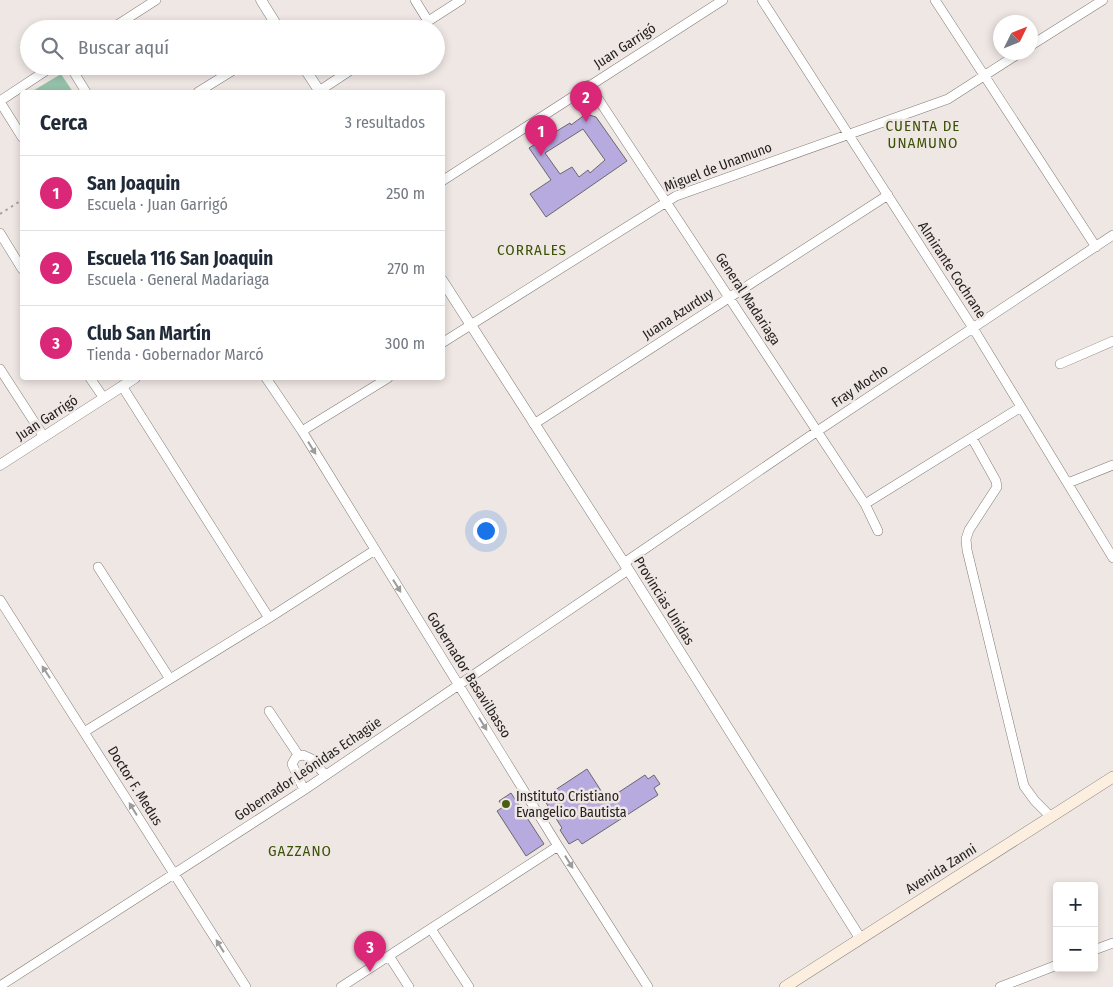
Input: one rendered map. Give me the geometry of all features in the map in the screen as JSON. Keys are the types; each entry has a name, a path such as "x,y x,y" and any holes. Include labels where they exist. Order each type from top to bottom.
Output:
{"main road":[{"name":"Avenida Zanni","path":"785,987 1113,777"}],"street":[{"path":"125,20 156,0"},
{"path":"261,0 273,20"},
{"path":"415,0 427,20"},
{"path":"430,20 461,0"},
{"name":"Juan Garrigó","path":"445,179 723,0"},
{"name":"Almirante Cochrane","path":"762,0 973,328 1113,558"},
{"path":"935,0 1096,247"},
{"path":"1038,41 1103,0"},
{"name":"Miguel de Unamuno","path":"445,341 683,192 948,99 1009,60"},
{"path":"20,134 0,101 39,75"},
{"path":"76,75 85,90"},
{"path":"201,90 225,75"},
{"path":"309,75 319,90"},
{"path":"323,90 344,75"},
{"name":"General Madariaga","path":"589,85 865,504 878,531"},
{"name":"Juana Azurduy","path":"534,424 888,196"},
{"path":"0,233 20,266"},
{"name":"Fray Mocho","path":"626,566 816,432 1113,235"},
{"name":"Provincias Unidas","path":"445,284 626,566 860,938"},
{"path":"1060,364 1113,341"},
{"path":"0,369 44,437"},
{"path":"91,380 103,397"},
{"name":"Juan Garrigó","path":"0,465 132,380"},
{"name":"Gobernador Basavilbasso","path":"267,380 302,432 558,846 648,987"},
{"path":"302,432 385,380"},
{"path":"122,386 269,618"},
{"path":"865,504 1021,407"},
{"path":"972,438 993,475 997,487 970,530 966,539 967,550 1024,786 1035,801 1051,817"},
{"path":"1068,483 1081,476 1113,465"},
{"path":"84,732 375,550"},
{"name":"Gobernador Leónidas Echagüe","path":"0,986 304,790 458,685 626,566"},
{"path":"98,567 170,679"},
{"name":"Doctor F. Medus","path":"0,600 246,987"},
{"path":"269,711 299,756"},
{"path":"304,790 292,764 296,757 303,755 312,759 325,775"},
{"path":"341,987 558,846"},
{"path":"431,929 469,987"},
{"path":"1098,949 1113,943"},
{"path":"389,956 409,987"},
{"path":"1000,987 1053,967"}],"path":[{"path":"0,214 20,201"}],"green space":[{"path":"62,75 72,90 34,90"}],"building":[{"path":"586,114 596,117 627,161 546,217 530,194 551,180 529,148 570,123 571,125","holes":["583,129 605,160 590,173 588,170 579,177 572,167 560,174 545,153"]},
{"path":"587,769 607,800 645,775 648,779 654,775 660,784 654,788 658,795 582,844 578,839 569,844 560,830 562,828 543,798"},
{"path":"511,793 544,844 526,856 497,811 503,807 499,801"}],"place":[{"name":"Escuela 116 San Joaquin","path":"586,122"},
{"name":"San Joaquin","path":"541,156"},
{"name":"Instituto Cristiano Evangelico Bautista","path":"506,804"},
{"name":"Club San Martín","path":"370,972"}],"district":[{"name":"CUENTA DE UNAMUNO","path":"923,134"},
{"name":"CORRALES","path":"532,250"},
{"name":"GAZZANO","path":"300,851"}]}
